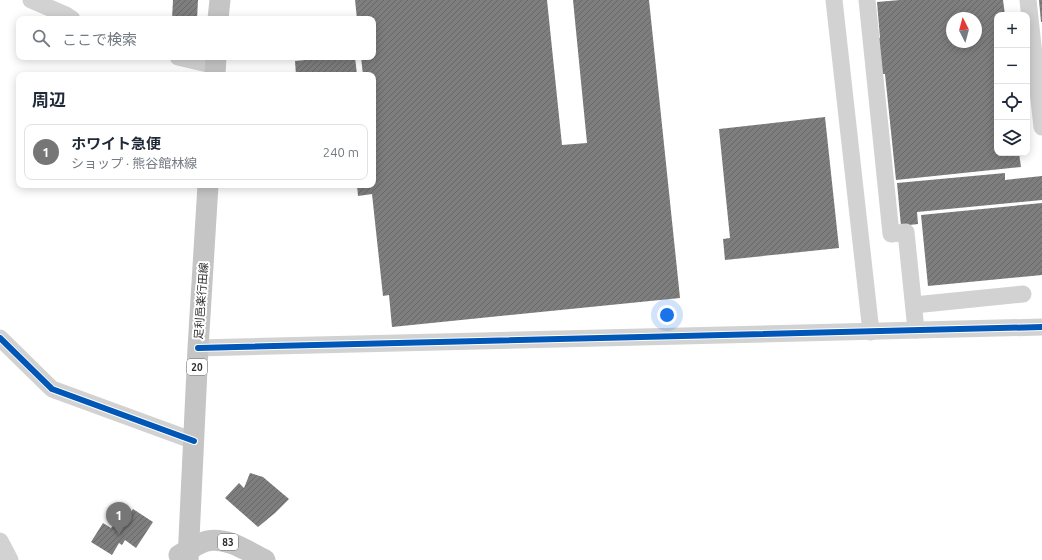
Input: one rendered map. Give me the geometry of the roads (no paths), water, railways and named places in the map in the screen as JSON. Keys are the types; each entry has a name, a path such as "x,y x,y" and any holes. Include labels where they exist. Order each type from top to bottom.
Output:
{"main road":[{"path":"218,16 220,0"},
{"name":"足利邑楽行田線","path":"184,557 194,441 208,188"},
{"name":"83","path":"184,557 206,541 219,540 232,543 265,560"}],"street":[{"path":"31,0 68,16"},
{"path":"834,0 872,332"},
{"path":"867,0 891,234 906,232 916,330"},
{"path":"1028,0 1042,127"},
{"path":"191,60 216,66"},
{"path":"914,305 1022,294"},
{"path":"198,348 1042,327"},
{"path":"0,338 52,389 194,441"},
{"path":"0,541 10,560"}],"place":[{"name":"ホワイト急便","path":"119,535"}]}
